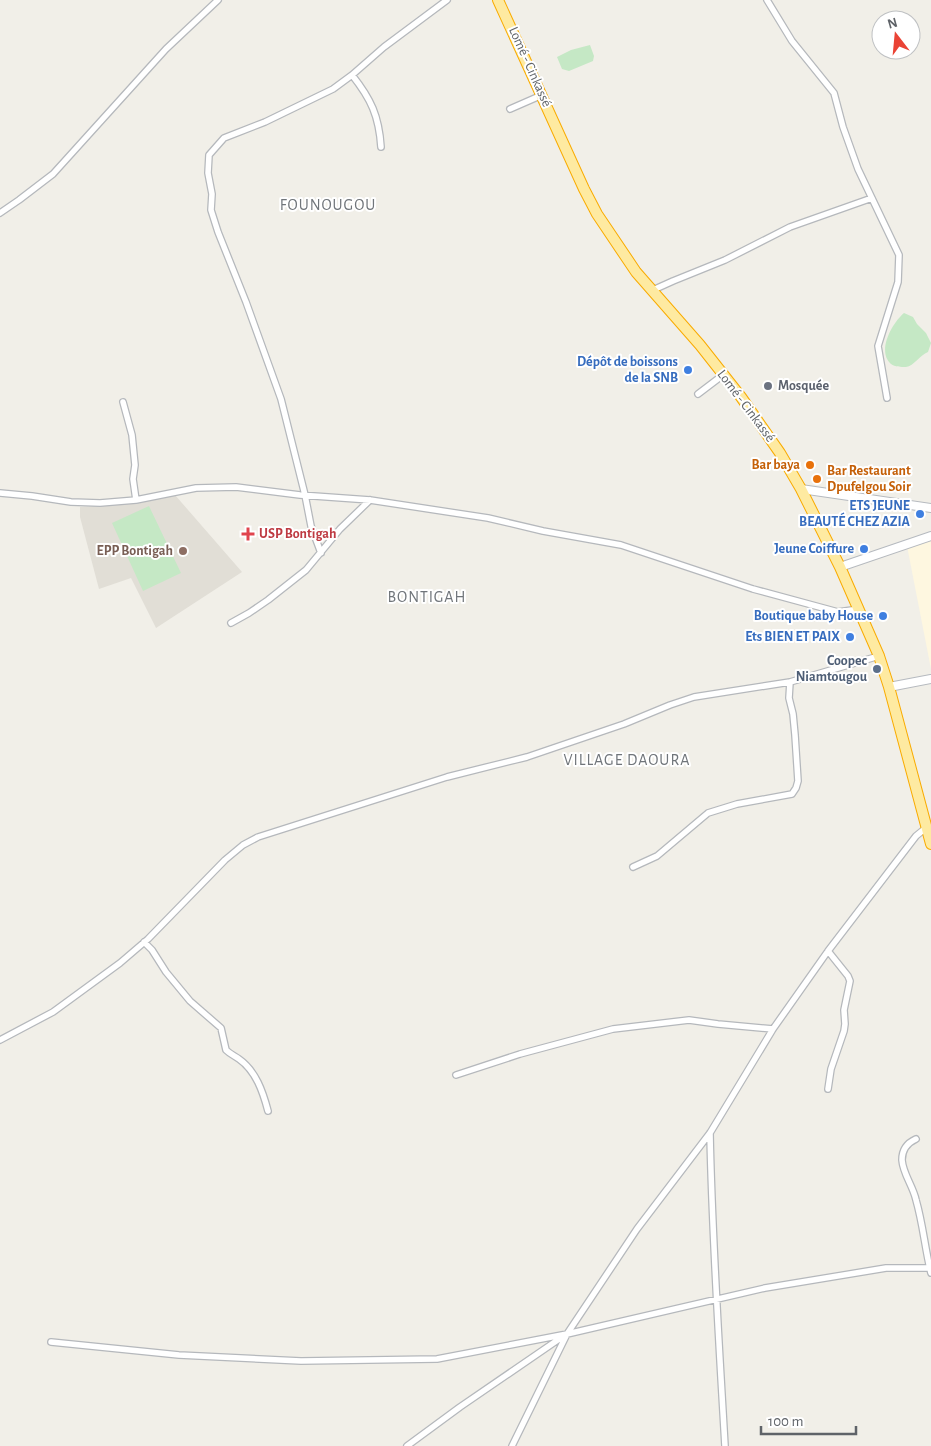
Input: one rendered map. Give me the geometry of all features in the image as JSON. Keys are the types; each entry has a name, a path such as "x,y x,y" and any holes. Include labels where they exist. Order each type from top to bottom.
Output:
{"highway":[{"name":"Lomé - Cinkassé","path":"498,0 597,214 636,272 723,375 759,422 801,489 840,567 879,656 928,826 931,844"}],"main road":[{"path":"801,489 931,508"},
{"path":"840,567 931,536"},
{"path":"889,686 931,679"}],"street":[{"path":"0,212 53,174 166,49 218,0"},
{"path":"320,552 311,526 281,399 211,210 212,194 208,173 209,154 224,138 265,122 333,89 384,47 447,0"},
{"path":"767,0 792,40 834,93 858,169 899,255 898,282 878,346 887,398"},
{"path":"352,75 366,92 373,108 381,147"},
{"path":"510,109 542,95"},
{"path":"653,290 725,260 790,227 872,198"},
{"path":"698,394 723,375"},
{"path":"123,402 132,435 135,465 133,479 136,500"},
{"path":"0,493 71,502 100,503 136,500 196,488 236,486 305,495 370,500 488,518 543,531 621,545 772,594 838,612 859,610"},
{"path":"230,623 249,613 306,570 340,530 370,500"},
{"path":"0,1040 52,1012 120,963 144,942 225,860 243,845 258,837 447,777 527,757 624,724 694,697 790,682 879,656"},
{"path":"633,867 657,856 708,813 737,804 792,794 798,781 795,728 789,698 790,682"},
{"path":"512,1446 567,1334 637,1229 710,1133 773,1029 828,952 916,836 928,826"},
{"path":"144,942 190,1001 221,1028 226,1050 250,1070 268,1110"},
{"path":"828,952 850,981 844,1010 844,1031 831,1069 828,1089"},
{"path":"456,1075 520,1054 613,1029 689,1020 773,1029"},
{"path":"710,1133 711,1199 725,1446"},
{"path":"51,1342 180,1355 301,1361 437,1359 567,1334 765,1288 886,1268 931,1269 916,1199 904,1169 902,1157 906,1145 916,1139"},
{"path":"407,1446 460,1407 567,1334"}],"shaded area":[{"path":"175,495 242,572 156,628 131,578 99,589 80,517 80,507 118,505"},
{"path":"931,535 931,669 907,546"}],"green space":[{"path":"590,45 594,56 593,61 569,71 562,69 557,57 571,50"},
{"path":"904,313 913,317 926,333 931,343 928,352 912,365 906,367 891,364 885,352 891,330"},
{"path":"149,506 181,573 143,591 112,523"}],"place":[{"name":"Dépôt de boissons de la SNB","path":"688,370"},
{"name":"Mosquée","path":"768,386"},
{"name":"Bar baya","path":"810,465"},
{"name":"Bar Restaurant Dpufelgou Soir","path":"817,479"},
{"name":"ETS JEUNE BEAUTÉ CHEZ AZIA","path":"920,514"},
{"name":"USP Bontigah","path":"248,534"},
{"name":"Jeune Coiffure","path":"864,549"},
{"name":"EPP Bontigah","path":"183,551"},
{"name":"Boutique baby House","path":"883,616"},
{"name":"Ets BIEN ET PAIX","path":"850,637"},
{"name":"Coopec Niamtougou","path":"877,669"}],"district":[{"name":"FOUNOUGOU","path":"328,205"},
{"name":"BONTIGAH","path":"427,597"},
{"name":"VILLAGE DAOURA","path":"627,760"}]}
